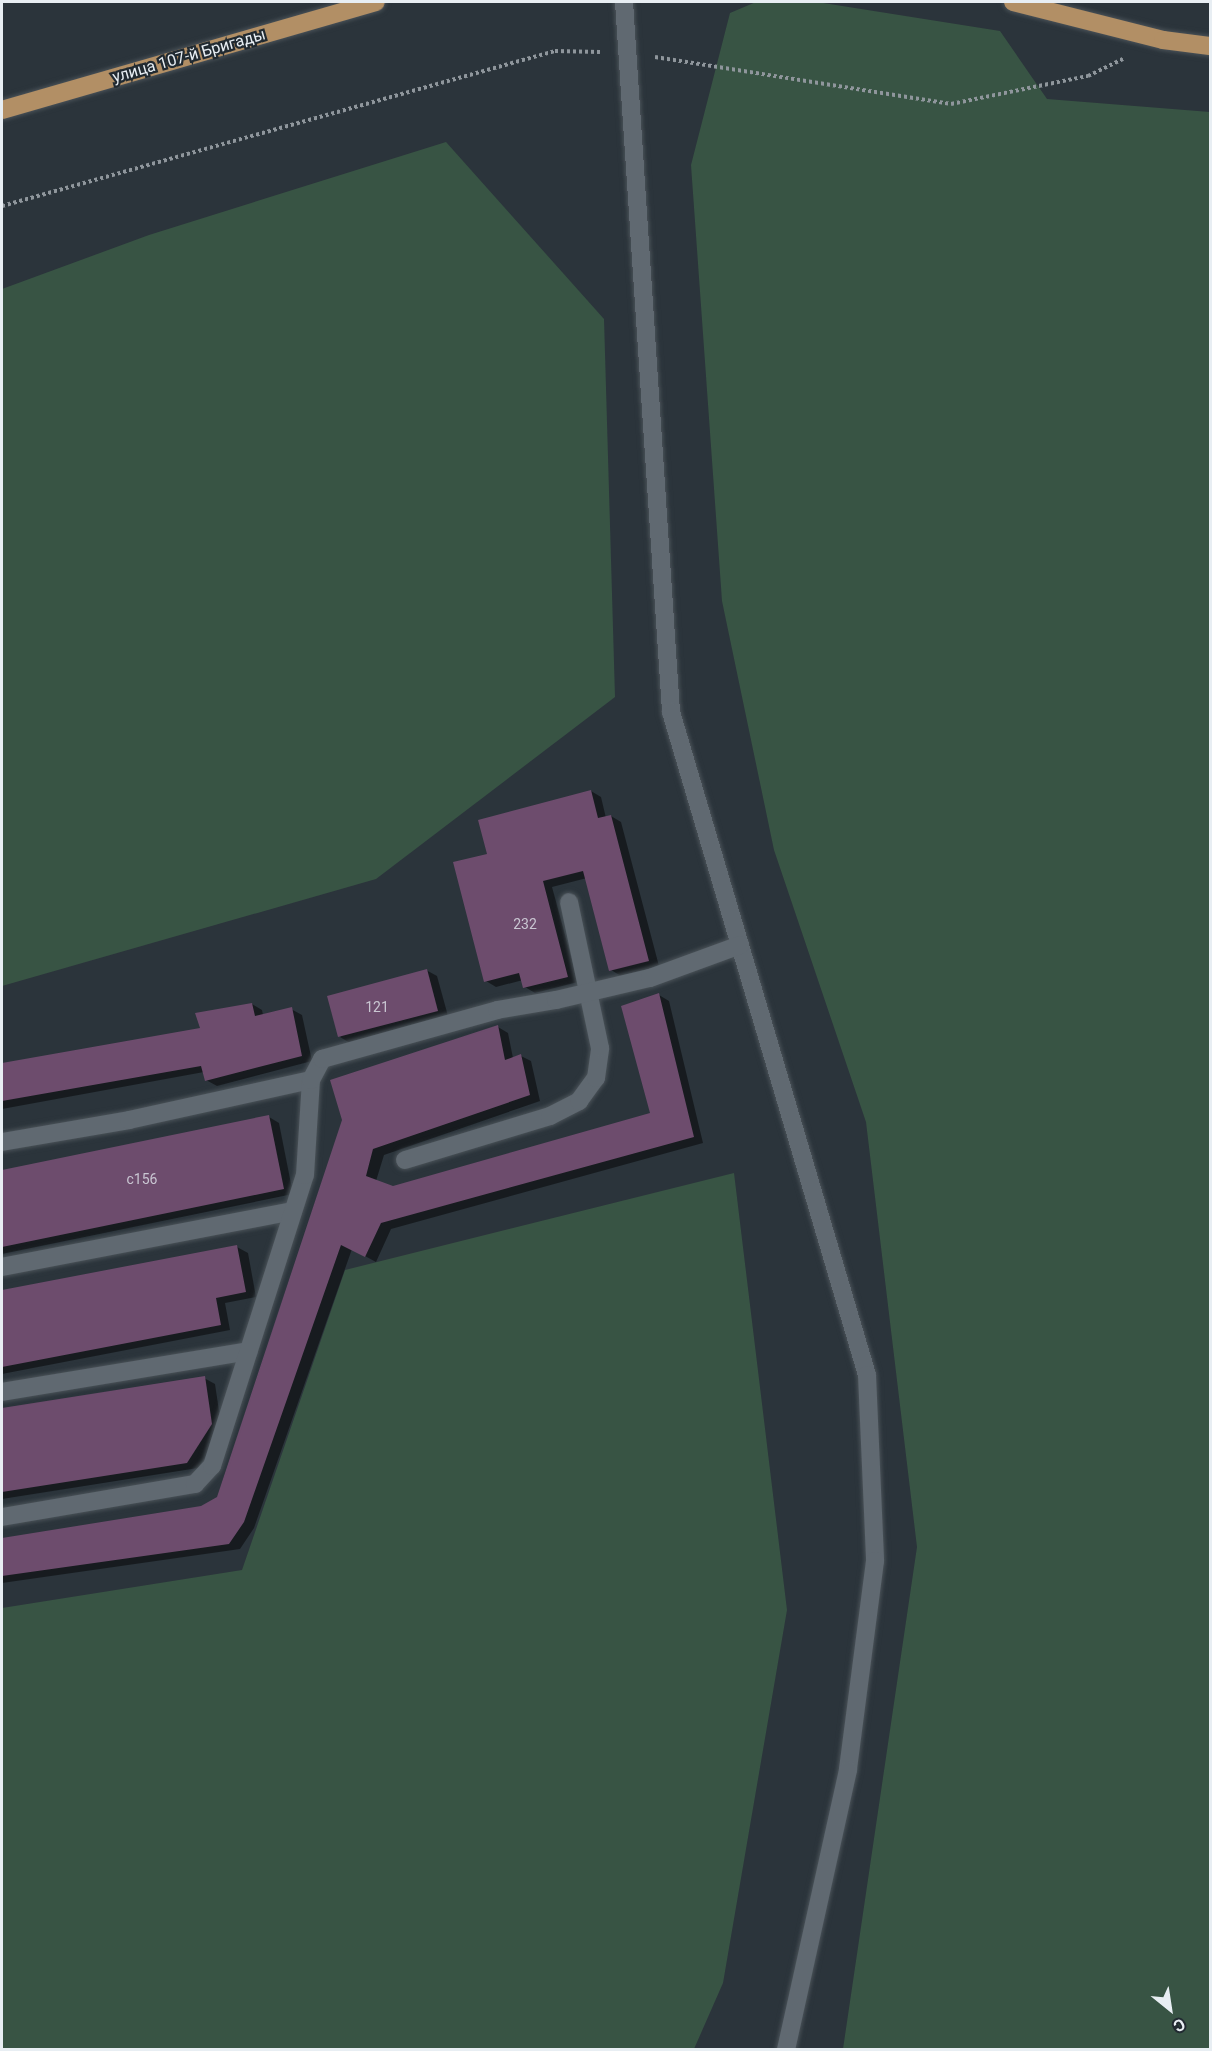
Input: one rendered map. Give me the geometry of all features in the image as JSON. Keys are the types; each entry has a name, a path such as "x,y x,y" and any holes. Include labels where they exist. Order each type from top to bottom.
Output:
{"main road":[{"name":"улица 107-й Бригады","path":"2,110 376,2"},
{"path":"1012,2 1163,40 1210,46"}],"street":[{"path":"624,2 671,712 867,1375 874,1549 848,1770 786,2049"},
{"path":"405,1160 550,1116 579,1101 597,1078 600,1048 569,902"},
{"path":"2,1517 195,1484 212,1466 305,1175 311,1080 322,1059 497,1010 650,978 740,945"},
{"path":"2,1142 129,1120 311,1080"},
{"path":"2,1267 293,1211"},
{"path":"2,1392 249,1351"}],"path":[{"path":"2,207 555,51 627,52 951,104 1088,76 1163,40"}],"green space":[{"path":"756,2 817,2 1000,31 1047,99 1210,112 1210,2049 843,2049 917,1547 866,1122 774,850 722,601 691,165 730,13"},
{"path":"446,142 604,319 615,697 376,879 2,986 2,289 149,235"},
{"path":"734,1173 787,1610 723,1983 694,2049 2,2049 2,1608 242,1570 345,1270"}],"building":[{"path":"591,790 598,818 611,815 649,961 609,971 583,871 543,881 568,977 523,988 519,973 484,982 453,862 487,854 478,820"},
{"path":"427,969 438,1011 338,1037 327,996"},
{"path":"659,993 694,1137 381,1223 365,1257 341,1245 244,1522 229,1544 2,1576 2,1538 201,1506 217,1497 342,1120 330,1080 498,1025 505,1060 521,1054 530,1095 373,1149 366,1176 393,1186 650,1113 621,1006"},
{"path":"252,1003 255,1016 292,1007 302,1056 205,1081 201,1066 2,1101 2,1063 200,1028 195,1013"},
{"path":"269,1115 284,1189 2,1247 2,1170"},
{"path":"237,1245 246,1292 216,1298 221,1325 2,1367 2,1290"},
{"path":"205,1376 212,1424 187,1463 2,1492 2,1408"}]}
